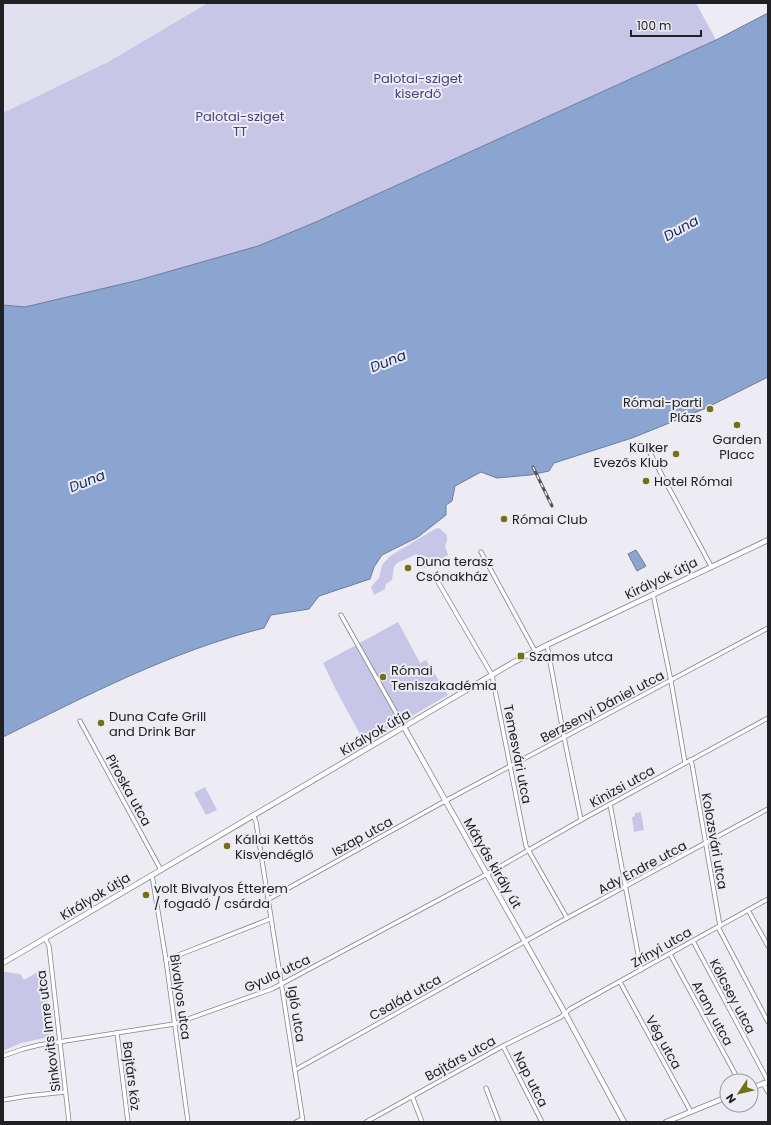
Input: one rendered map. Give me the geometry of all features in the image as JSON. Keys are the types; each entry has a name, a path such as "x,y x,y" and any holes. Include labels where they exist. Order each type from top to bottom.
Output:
{"street":[{"path":"650,453 711,566"},
{"name":"Királyok útja","path":"3,963 535,651 768,540"},
{"path":"481,552 535,651"},
{"name":"Temesvári utca","path":"434,575 492,675 526,846 567,918"},
{"path":"653,594 671,681 685,763"},
{"name":"Mátyás király út","path":"342,615 565,1013 624,1122"},
{"name":"Berzsenyi Dániel utca","path":"445,801 768,628"},
{"path":"547,645 581,820"},
{"name":"Kinizsi utca","path":"487,874 581,820 768,718"},
{"name":"Piroska utca","path":"80,721 161,870"},
{"name":"Kolozsvári utca","path":"690,760 692,764 719,927 768,1022"},
{"name":"Iszap utca","path":"267,900 445,801"},
{"path":"610,804 641,970"},
{"name":"Ady Endre utca","path":"525,942 768,809"},
{"name":"Igló utca","path":"253,815 256,822 267,900 282,984 303,1121"},
{"name":"Gyula utca","path":"3,1056 32,1046 174,1024 272,989 487,874"},
{"name":"Bivalyos utca","path":"152,875 166,960 188,1122"},
{"name":"Zrínyi utca","path":"565,1013 768,900"},
{"path":"748,910 768,946"},
{"path":"166,960 270,919"},
{"name":"Sinkovits Imre utca","path":"45,938 49,946 69,1122"},
{"name":"Kölcsey utca","path":"692,941 766,1082 768,1092"},
{"name":"Család utca","path":"295,1070 525,942"},
{"name":"Arany utca","path":"670,954 735,1073"},
{"name":"Vég utca","path":"620,982 690,1112"},
{"name":"Bajtárs utca","path":"366,1122 565,1013"},
{"name":"Bajtárs köz","path":"117,1033 128,1122"},
{"name":"Nap utca","path":"503,1046 542,1122"},
{"path":"486,1088 499,1122"},
{"path":"3,1100 65,1092"},
{"path":"412,1096 422,1122"},
{"path":"666,1122 719,1100"},
{"path":"296,1122 303,1121"}],"shaded area":[{"path":"3,3 208,3 108,62 3,113"}],"green space":[{"name":"Palotai-sziget TT","path":"208,3 696,3 716,40 316,222 258,246 139,280 25,307 3,305 3,113 108,62"},
{"path":"439,528 447,535 445,546 448,555 424,568 417,554 397,563 394,567 392,580 386,584 385,589 374,595 371,587 379,578 382,565 390,556"},
{"name":"Római Teniszakadémia","path":"398,622 420,663 426,660 448,695 365,743 323,663"},
{"path":"205,787 217,810 206,815 194,793"},
{"path":"641,812 644,830 634,832 632,817 635,816 635,813"},
{"path":"44,968 52,1033 49,1037 21,1043 3,1051 3,972 20,974 24,980"}],"water":[{"name":"Duna","path":"768,13 768,377 704,409 632,438 554,463 549,471 530,475 497,478 481,472 455,486 452,501 446,505 446,515 418,537 382,555 374,567 370,579 319,596 309,609 271,615 264,628 196,649 131,675 3,737 3,305 25,307 139,280 258,246 316,222 716,40"},
{"path":"636,550 646,566 637,571 628,554"}],"railway":[{"path":"533,467 552,506"}],"place":[{"name":"Római-parti Plázs","path":"710,409"},
{"name":"Garden Placc","path":"737,425"},
{"name":"Külker Evezős Klub","path":"676,454"},
{"name":"Hotel Római","path":"646,481"},
{"name":"Római Club","path":"504,519"},
{"name":"Duna terasz Csónakház","path":"408,568"},
{"name":"Szamos utca","path":"521,656"},
{"name":"Római Teniszakadémia","path":"383,677"},
{"name":"Duna Cafe Grill and Drink Bar","path":"101,723"},
{"name":"Kállai Kettős Kisvendéglő","path":"227,846"},
{"name":"volt Bivalyos Étterem / fogadó / csárda","path":"146,895"}],"park label":[{"name":"Palotai-sziget kiserdő","path":"418,86"}]}
